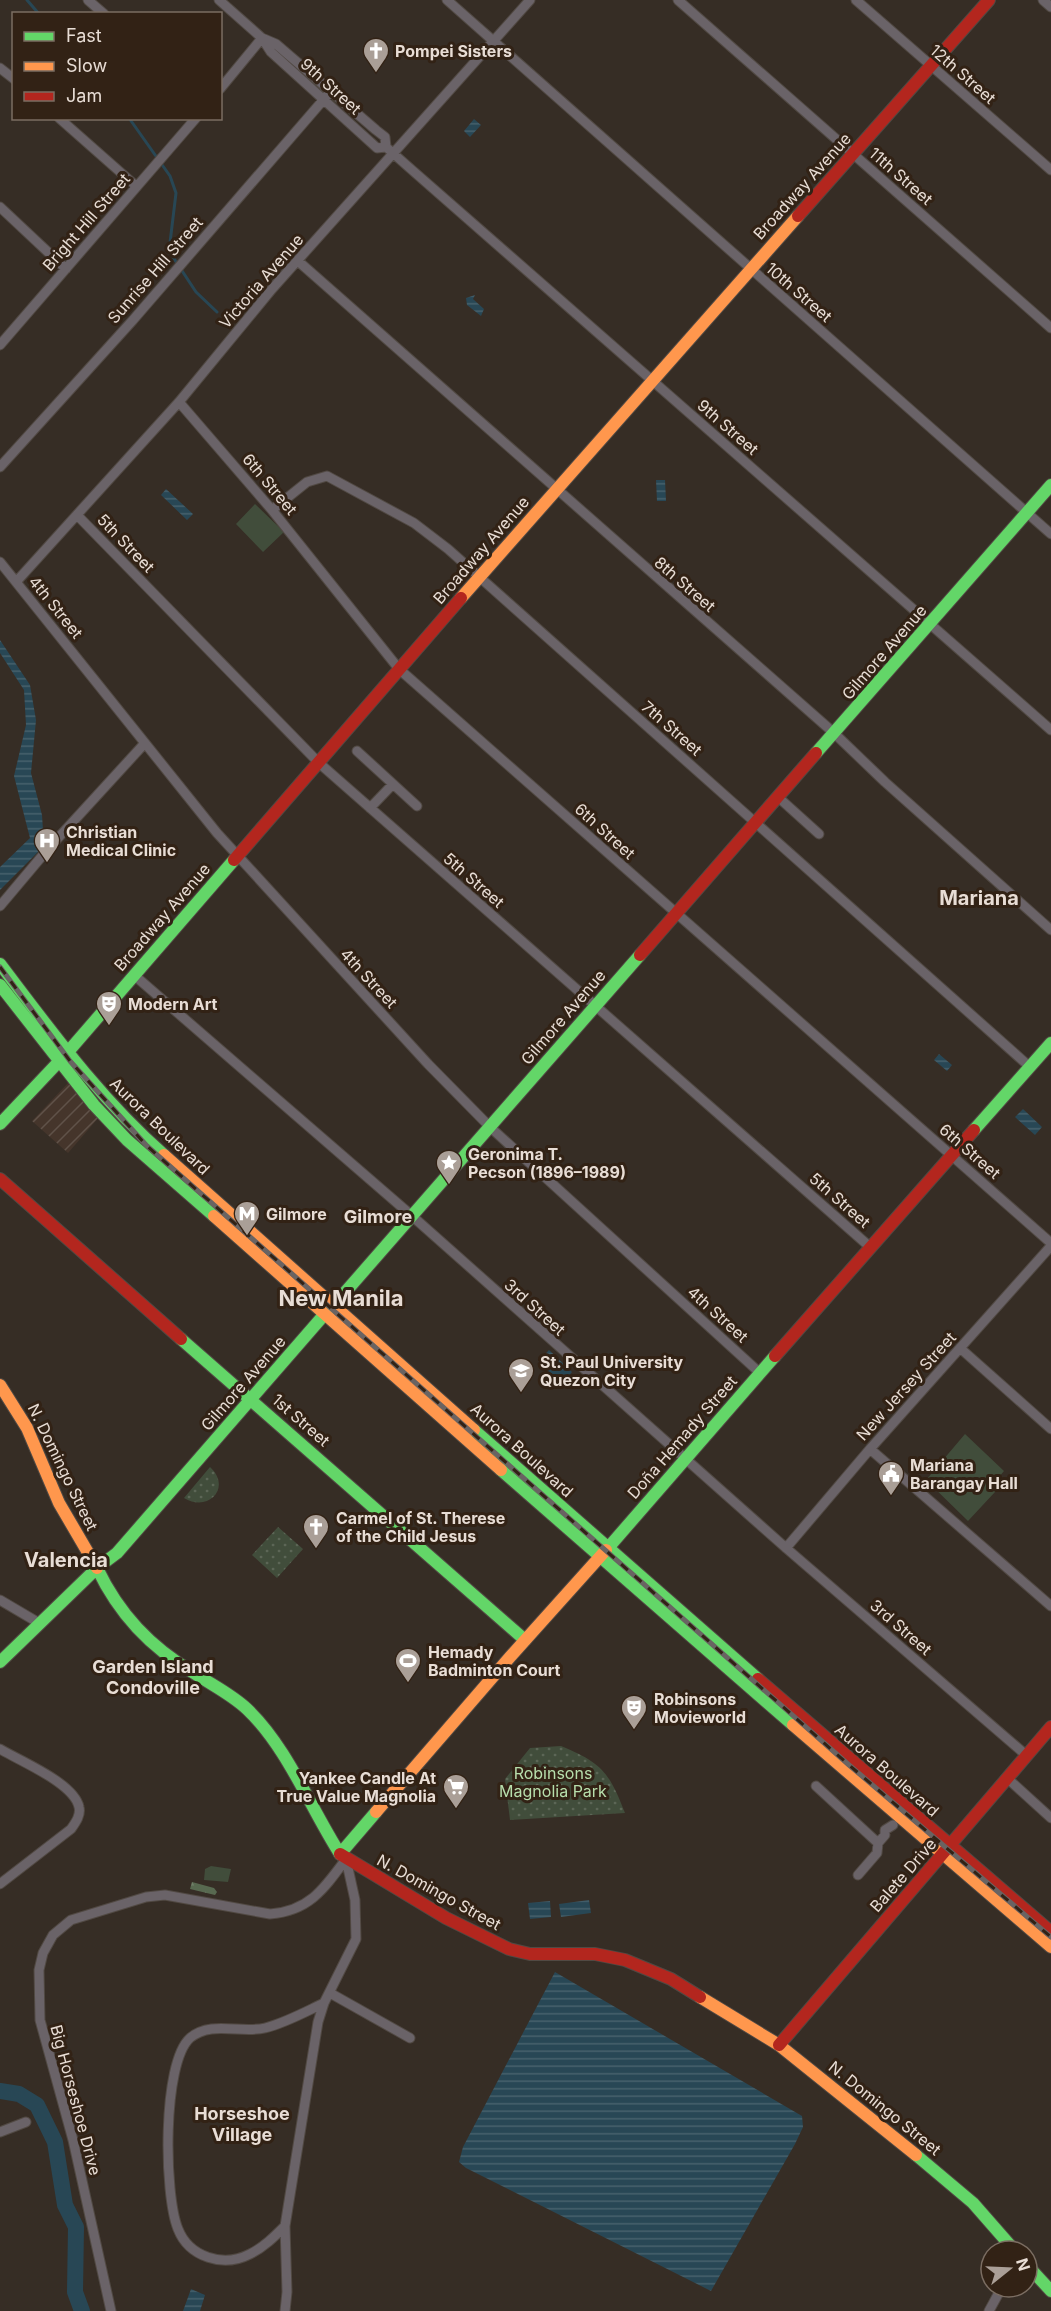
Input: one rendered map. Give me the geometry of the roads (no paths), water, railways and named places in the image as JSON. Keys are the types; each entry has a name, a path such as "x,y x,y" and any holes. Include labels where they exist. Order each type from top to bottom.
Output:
{"main road":[{"name":"Broadway Avenue","path":"0,1124 63,1057 478,577 989,0"},
{"name":"Gilmore Avenue","path":"0,1662 97,1568 117,1553 1051,485"},
{"name":"Aurora Boulevard","path":"0,964 63,1057 117,1130 325,1315 604,1552 947,1850 1051,1947"},
{"name":"Aurora Boulevard","path":"0,985 63,1057 134,1129 333,1305 896,1821 947,1850 1051,1932"},
{"name":"Doña Hemady Street","path":"343,1856 525,1640 1051,1043"},
{"name":"1st Street","path":"0,1179 525,1640"},
{"name":"N. Domingo Street","path":"0,1384 27,1428 59,1503 121,1610 146,1639 172,1660 238,1702 263,1727 284,1758 321,1826 343,1856 446,1918 509,1949 530,1954 595,1954 626,1960 671,1979 779,2045 949,2181 973,2203 1004,2239"},
{"name":"Balete Drive","path":"779,2045 1051,1727"},
{"path":"1039,2278 1051,2291"}],"street":[{"path":"88,0 102,12"},
{"name":"9th Street","path":"219,0 262,38 271,52 377,148 390,151 1051,730"},
{"path":"230,8 237,0"},
{"name":"10th Street","path":"447,0 1051,534"},
{"name":"Victoria Avenue","path":"16,582 179,402 390,151 495,42 530,0"},
{"name":"11th Street","path":"678,0 1051,328"},
{"name":"12th Street","path":"856,0 1051,170"},
{"path":"1043,0 1051,7"},
{"path":"222,87 262,38"},
{"name":"9th Street","path":"262,38 276,44 385,137 390,151"},
{"path":"0,68 12,77"},
{"name":"Sunrise Hill Street","path":"0,467 331,91"},
{"path":"61,120 136,186"},
{"name":"Bright Hill Street","path":"0,345 194,120"},
{"path":"0,207 66,269"},
{"name":"8th Street","path":"298,261 834,733 893,790 1051,930"},
{"name":"6th Street","path":"179,402 272,510 399,669 1051,1244"},
{"name":"7th Street","path":"272,510 307,482 327,476 414,523 447,549 1030,1067"},
{"name":"5th Street","path":"77,515 318,762 870,1247"},
{"name":"4th Street","path":"0,562 237,856 420,1055 490,1127 760,1372"},
{"path":"0,906 48,849 146,743"},
{"path":"357,751 417,806"},
{"path":"370,808 393,784"},
{"path":"778,797 819,834"},
{"name":"3rd Street","path":"134,975 411,1215 786,1548 1026,1755"},
{"name":"New Jersey Street","path":"786,1548 1051,1244"},
{"path":"960,1348 1051,1429"},
{"path":"870,1449 1051,1606"},
{"path":"0,1600 39,1623"},
{"path":"0,1749 70,1790 79,1807 78,1819 71,1828 0,1884"},
{"path":"1007,1778 1051,1818"},
{"path":"816,1786 878,1843"},
{"path":"858,1875 878,1853 878,1843 885,1835 892,1832 896,1821"},
{"path":"285,2311 287,2292 285,2226 318,2022 324,2003 356,1939 355,1900 343,1856"},
{"name":"Big Horseshoe Drive","path":"111,2311 73,2140 39,2020 39,1970 43,1953 53,1935 71,1920 146,1897 165,1895 270,1914 286,1913 312,1900 343,1856"},
{"path":"330,1993 410,2038"},
{"path":"285,2226 248,2256 217,2261 206,2258 188,2246 178,2229 170,2183 169,2098 172,2077 177,2060 188,2040 198,2033 208,2029 261,2029 324,2003"},
{"path":"0,2132 26,2122"}],"water":[{"path":"474,119 481,125 470,137 464,131"},
{"path":"475,295 473,299 484,309 481,316 467,305 466,298"},
{"path":"656,480 665,480 666,501 657,501"},
{"path":"166,489 193,514 187,520 161,495"},
{"path":"0,640 30,685 36,720 31,773 42,815 44,846 0,890 0,867 30,838 14,776 26,725 24,690 0,653"},
{"path":"939,1054 952,1065 947,1071 934,1060"},
{"path":"1023,1109 1042,1127 1035,1135 1015,1117"},
{"path":"549,1350 572,1372 562,1384 538,1362"},
{"path":"589,1900 591,1913 561,1917 559,1904"},
{"path":"550,1901 551,1917 530,1919 528,1903"},
{"path":"555,1972 802,2116 803,2127 795,2144 711,2291 466,2168 459,2162 463,2147"},
{"path":"191,2289 205,2295 200,2311 183,2311"}],"waterway":[{"path":"27,0 37,12"},
{"path":"130,120 170,176 176,193 169,251 196,292 217,312"},
{"path":"0,2091 19,2094 37,2105 55,2142 65,2205 76,2227 75,2292 82,2311"}],"railway":[{"path":"0,967 70,1061 147,1146 849,1765 1051,1937"}],"place":[{"name":"Pompei Sisters","path":"376,74"},
{"name":"Christian Medical Clinic","path":"47,864"},
{"name":"Modern Art","path":"109,1027"},
{"name":"Geronima T. Pecson (1896–1989)","path":"449,1186"},
{"name":"Gilmore","path":"247,1237"},
{"name":"St. Paul University Quezon City","path":"521,1394"},
{"name":"Mariana Barangay Hall","path":"891,1497"},
{"name":"Carmel of St. Therese of the Child Jesus","path":"316,1550"},
{"name":"Hemady Badminton Court","path":"408,1684"},
{"name":"Robinsons Movieworld","path":"634,1731"},
{"name":"Yankee Candle At True Value Magnolia","path":"456,1810"}],"district":[{"name":"Mariana","path":"979,898"},
{"name":"Gilmore","path":"378,1217"},
{"name":"New Manila","path":"341,1298"},
{"name":"Valencia","path":"66,1560"},
{"name":"Garden Island Condoville","path":"153,1677"},
{"name":"Horseshoe Village","path":"242,2124"}],"park label":[{"name":"Robinsons Magnolia Park","path":"553,1782"}]}
